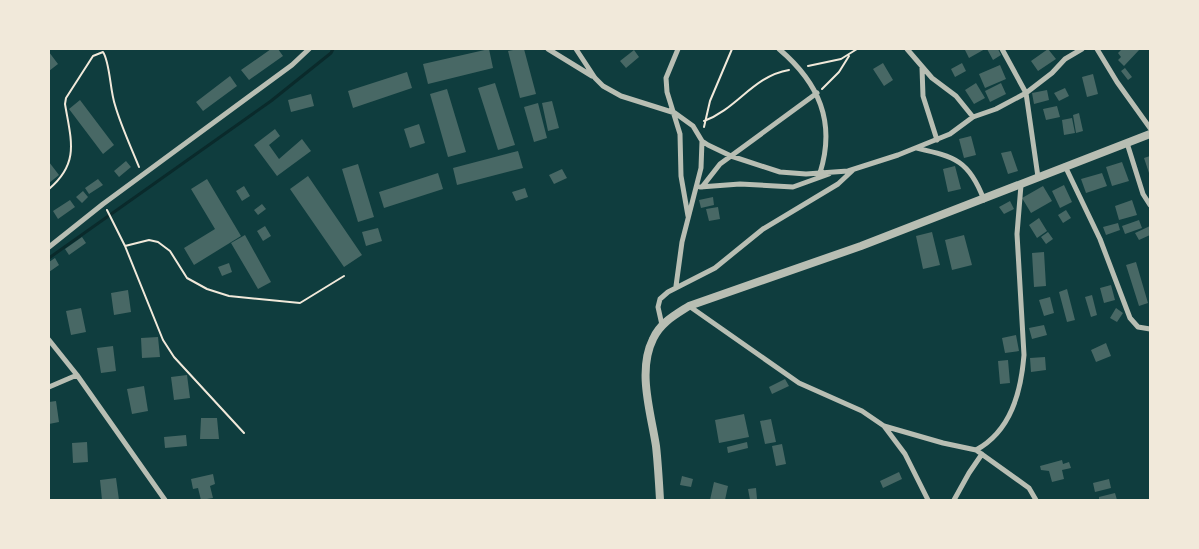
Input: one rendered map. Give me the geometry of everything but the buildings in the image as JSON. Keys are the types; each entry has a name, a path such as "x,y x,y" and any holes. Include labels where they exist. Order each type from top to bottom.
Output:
{"street":[{"path":"49,247 103,204 292,65 309,49"},
{"path":"548,49 620,96 675,112 693,126 702,141 703,156 700,188"},
{"path":"576,49 595,78"},
{"path":"678,49 666,78 667,92 675,112 680,134 681,176 688,216"},
{"path":"779,49 799,68 817,94 826,120 826,141 820,173"},
{"path":"907,49 922,68 956,96 973,117"},
{"path":"1002,49 1026,93 1038,177"},
{"path":"700,188 740,184 793,187 832,173 855,168 916,148 950,134 973,117 996,109 1026,93 1052,73 1065,59 1070,49"},
{"path":"1065,59 1082,49"},
{"path":"1092,49 1098,50 1117,82 1150,128"},
{"path":"922,68 923,96 937,140"},
{"path":"676,286 688,216 700,188 712,172 731,156 817,94"},
{"path":"660,500 656,448 648,396 647,357 653,337 662,325 690,306 808,266 984,200 1065,166 1150,134"},
{"path":"702,141 731,156 780,172 832,173"},
{"path":"1127,143 1143,194 1150,205"},
{"path":"916,148 954,158 964,164 973,174 984,200"},
{"path":"1065,166 1100,239 1130,318 1138,327 1150,329"},
{"path":"662,325 658,307 660,299 676,286 716,268 763,229 838,184 855,168"},
{"path":"976,450 991,440 1003,426 1015,403 1023,373 1024,355 1016,234 1021,184"},
{"path":"690,306 799,383 862,411 884,426 943,443 976,450 1029,488 1036,500"},
{"path":"49,340 77,376 165,500"},
{"path":"49,387 77,376"},
{"path":"884,426 905,454 928,500"},
{"path":"954,500 982,454"}],"path":[{"path":"702,141 704,121 723,66 732,49"},
{"path":"817,94 839,72 849,55 856,49"},
{"path":"49,189 66,171 71,159 72,144 65,104 66,98 93,56 103,52 106,57 114,105 143,175"},
{"path":"704,121 728,109 757,82 769,75 849,55"},
{"path":"103,204 124,246 154,321 174,357 244,432"},
{"path":"124,246 149,240 158,242 170,251 187,278 207,289 229,296 300,303 344,276"}],"waterway":[{"path":"49,258 271,101 331,53 333,49"}]}
